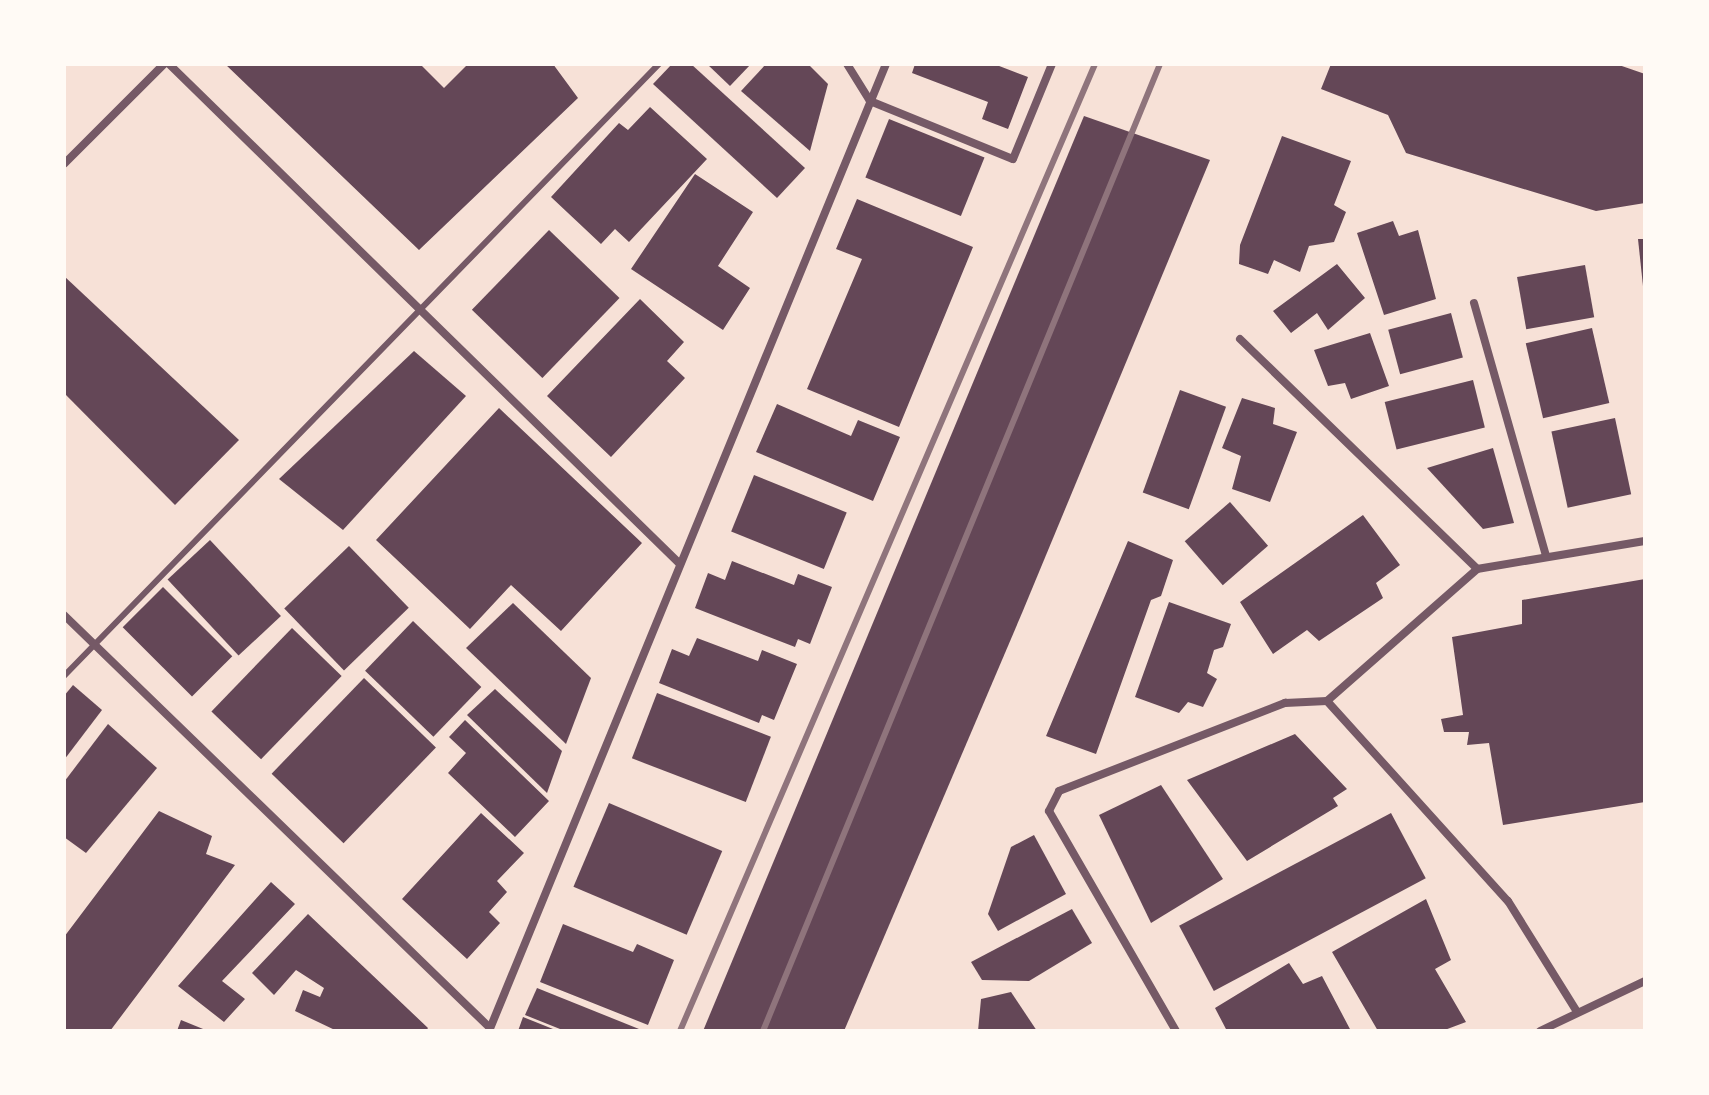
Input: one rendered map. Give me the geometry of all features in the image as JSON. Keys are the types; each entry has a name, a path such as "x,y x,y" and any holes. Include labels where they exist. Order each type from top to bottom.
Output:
{"street":[{"path":"64,164 166,64 414,309 679,563"},
{"path":"847,64 870,101 1013,159 1052,64"},
{"path":"64,615 490,1030 886,64"},
{"path":"1474,303 1546,555"},
{"path":"1240,339 1477,569"},
{"path":"1176,1031 1049,811 1059,791 1285,703 1327,701 1477,569 1546,555 1645,541"},
{"path":"1327,701 1508,901 1577,1012"},
{"path":"1540,1031 1645,981"}],"lane":[{"path":"64,676 414,309 659,64"}],"building":[{"path":"225,64 420,64 444,88 468,64 553,64 578,98 419,250"},
{"path":"672,64 691,64 805,168 777,198 653,84"},
{"path":"707,64 751,64 730,86"},
{"path":"766,64 808,64 828,84 810,151 741,91"},
{"path":"915,64 994,64 1028,77 1008,129 982,119 988,102 912,73"},
{"path":"1331,64 1616,64 1645,74 1645,203 1596,211 1406,153 1388,115 1321,89"},
{"path":"650,107 707,159 629,242 615,229 601,244 551,197 619,123 628,130"},
{"path":"1084,116 1210,160 1022,613 844,1031 703,1031"},
{"path":"889,119 984,158 961,216 865,177"},
{"path":"1282,136 1351,161 1334,205 1346,212 1334,242 1309,246 1300,272 1274,260 1268,274 1239,264 1240,245"},
{"path":"695,174 753,212 718,266 750,288 723,330 631,269"},
{"path":"857,199 973,247 899,427 807,389 862,259 836,249"},
{"path":"1393,221 1399,236 1418,230 1436,299 1384,315 1357,233"},
{"path":"549,230 619,298 542,378 472,310"},
{"path":"1638,239 1645,239 1645,286 1643,286"},
{"path":"1337,264 1365,298 1328,330 1317,313 1291,333 1273,311"},
{"path":"1585,265 1594,317 1526,329 1517,277"},
{"path":"64,276 239,440 175,505 64,393"},
{"path":"640,299 684,342 667,361 685,378 611,457 547,396"},
{"path":"1451,313 1463,357 1400,374 1388,330"},
{"path":"1592,328 1609,403 1543,418 1526,343"},
{"path":"1370,333 1389,386 1351,399 1345,383 1328,386 1314,350"},
{"path":"414,351 466,396 343,530 279,479"},
{"path":"1473,380 1485,428 1397,450 1385,402"},
{"path":"1180,390 1226,407 1189,509 1143,492"},
{"path":"1242,398 1275,408 1273,424 1297,432 1270,502 1232,489 1241,456 1222,448"},
{"path":"777,404 851,436 858,420 900,437 873,501 756,452"},
{"path":"499,408 642,543 561,631 511,585 470,629 376,540"},
{"path":"1615,418 1631,494 1568,508 1551,432"},
{"path":"1493,448 1514,523 1483,529 1427,468"},
{"path":"754,475 847,512 824,569 731,532"},
{"path":"1230,502 1268,546 1223,585 1185,541"},
{"path":"1363,515 1400,565 1376,583 1383,598 1319,641 1307,630 1273,654 1240,602"},
{"path":"210,540 281,616 239,656 168,580"},
{"path":"1128,541 1173,560 1161,596 1151,600 1096,754 1046,736"},
{"path":"349,546 409,608 344,670 284,609"},
{"path":"732,561 794,585 798,574 832,587 810,644 798,639 795,647 695,608 708,573 725,580"},
{"path":"1645,579 1645,802 1503,825 1489,743 1467,745 1469,732 1444,732 1441,719 1463,715 1452,637 1522,624 1522,600"},
{"path":"163,587 232,656 192,697 123,627"},
{"path":"1169,602 1231,624 1223,647 1214,650 1207,673 1217,679 1203,707 1188,702 1179,713 1135,697"},
{"path":"513,603 591,678 566,744 466,648"},
{"path":"413,621 481,687 433,737 365,671"},
{"path":"292,628 342,676 261,759 211,711"},
{"path":"697,638 758,661 762,650 797,664 774,720 762,715 759,723 659,683 672,649 689,656"},
{"path":"364,678 436,747 344,843 272,774"},
{"path":"73,685 102,710 64,760 64,696"},
{"path":"495,689 562,751 547,793 467,715"},
{"path":"657,693 771,737 746,802 632,758"},
{"path":"465,720 549,801 515,837 448,773 466,753 449,737"},
{"path":"108,724 157,768 86,853 64,837 64,782"},
{"path":"1295,734 1347,789 1333,798 1338,806 1247,861 1187,780"},
{"path":"1161,785 1223,879 1151,923 1099,815"},
{"path":"609,803 722,851 687,935 573,887"},
{"path":"159,811 212,836 206,854 235,865 110,1031 64,1031 64,937"},
{"path":"481,813 524,853 497,881 507,892 489,912 500,923 467,959 402,899"},
{"path":"1391,813 1426,878 1214,991 1179,926"},
{"path":"1034,835 1066,894 998,931 988,914 1011,847"},
{"path":"271,882 295,904 222,981 245,999 224,1022 178,986"},
{"path":"1426,899 1451,960 1435,969 1466,1022 1442,1031 1378,1031 1332,952"},
{"path":"1072,909 1092,943 1029,981 982,980 971,962"},
{"path":"308,914 428,1028 426,1031 337,1031 295,1011 303,990 320,997 324,988 296,970 274,995 252,973"},
{"path":"563,924 633,952 637,944 674,960 648,1025 540,982"},
{"path":"1289,963 1303,984 1322,976 1351,1031 1227,1031 1215,1008"},
{"path":"537,988 644,1031 565,1031 525,1015"},
{"path":"1011,992 1037,1031 978,1031 981,999"},
{"path":"523,1017 558,1031 518,1031"},
{"path":"181,1020 208,1031 177,1031"}],"railway":[{"path":"680,1031 1095,64"},
{"path":"763,1031 1160,64"}]}
